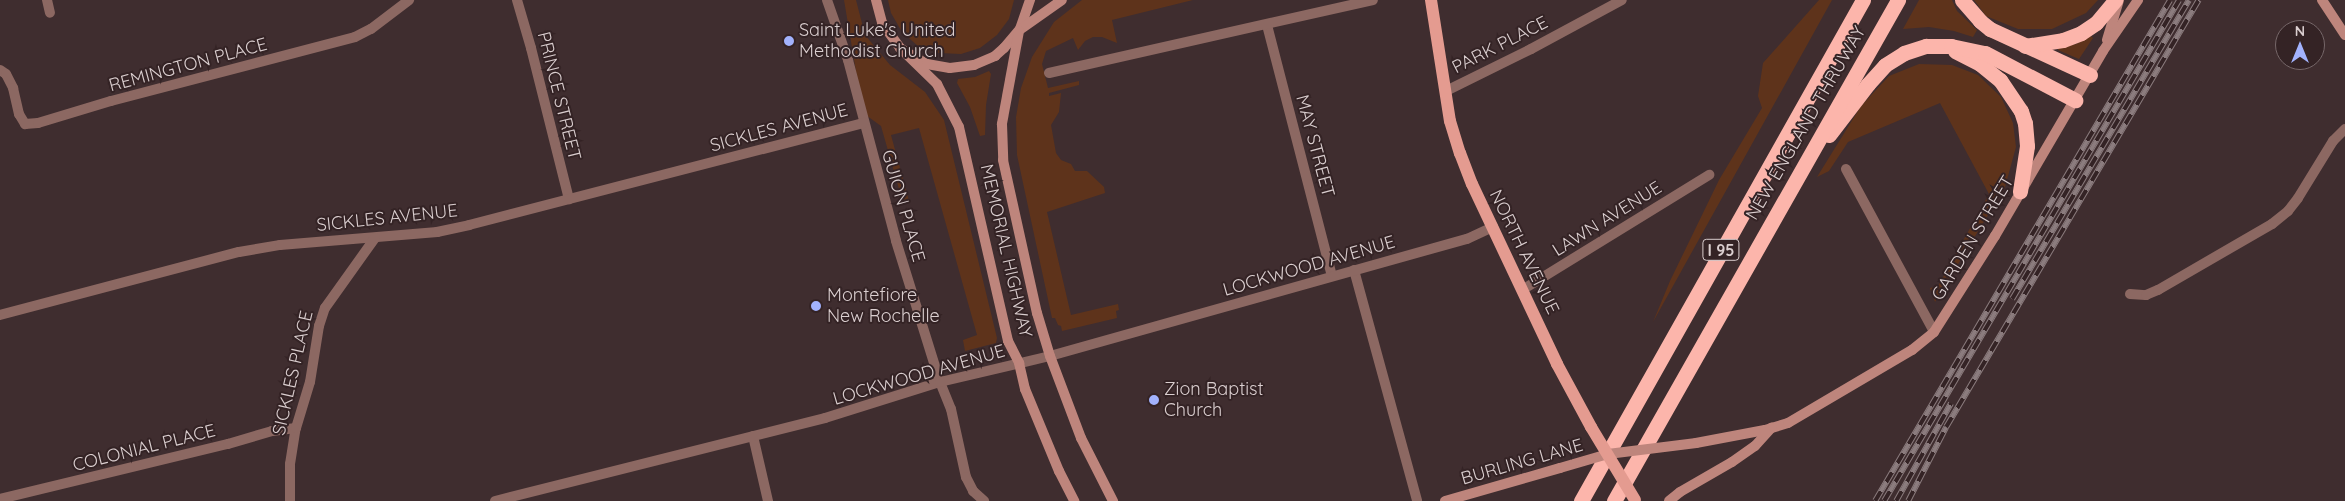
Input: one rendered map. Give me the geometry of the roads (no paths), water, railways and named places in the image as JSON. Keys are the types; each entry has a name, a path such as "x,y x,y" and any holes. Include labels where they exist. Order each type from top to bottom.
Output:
{"highway":[{"name":"NEW ENGLAND THRUWAY","path":"1581,501 1863,0"},
{"name":"NEW ENGLAND THRUWAY","path":"1614,501 1898,0"},
{"path":"1962,0 1980,21 2024,46 2090,75"},
{"path":"2024,46 2063,40 2081,33 2096,23 2115,0"},
{"path":"1791,186 1868,84 1886,65 1914,49 1939,45 1963,47 1985,53 2075,100"},
{"path":"1939,45 1968,57 1990,71 2015,99 2023,117 2026,136 2020,191"}],"main road":[{"path":"876,0 882,23 900,48 927,64 939,67 962,68 994,56 1019,30 1062,0"},
{"name":"MEMORIAL HIGHWAY","path":"1030,0 1019,30 1002,124 1003,160 1037,313 1050,356 1081,438 1113,501"},
{"name":"NORTH AVENUE","path":"1431,0 1450,121 1460,153 1522,290 1591,427 1635,500"},
{"path":"2103,51 2120,0"},
{"name":"GARDEN STREET","path":"1608,454 1696,443 1788,422 1912,350 1934,332 1948,313 2103,51 2138,0"},
{"path":"2322,0 2345,35"},
{"name":"MEMORIAL HIGHWAY","path":"900,48 937,84 959,127 1008,341 1019,364 1025,389 1059,471 1074,501"},
{"name":"GARDEN STREET","path":"1669,501 1680,492 1718,471 1755,446 1772,427"},
{"name":"BURLING LANE","path":"1445,501 1608,454"}],"street":[{"path":"48,0 50,12"},
{"name":"REMINGTON PLACE","path":"0,70 6,74 13,88 19,114 25,124 38,123 355,37 371,29 409,0"},
{"name":"PRINCE STREET","path":"517,0 531,48 568,200"},
{"name":"GUION PLACE","path":"827,0 848,60 896,241 940,382 951,409 966,477 972,491 984,501"},
{"path":"1049,74 1373,0"},
{"name":"PARK PLACE","path":"1446,91 1531,49 1622,0"},
{"name":"MAY STREET","path":"1267,25 1332,276"},
{"name":"SICKLES AVENUE","path":"0,315 239,252 280,245 437,232 864,123"},
{"path":"2130,294 2146,295 2158,290 2272,224 2288,211 2298,198 2333,141 2345,129"},
{"path":"1846,169 1934,332"},
{"name":"LAWN AVENUE","path":"1522,290 1708,175"},
{"name":"LOCKWOOD AVENUE","path":"495,501 521,498 831,416 940,382 1050,356 1467,239 1492,227"},
{"name":"SICKLES PLACE","path":"290,501 290,464 296,428 310,382 319,326 325,308 375,238"},
{"path":"1354,270 1417,501"},
{"name":"COLONIAL PLACE","path":"0,499 228,444 272,431 296,428"},
{"path":"753,436 768,501"}],"railway":[{"path":"1875,501 2170,0"},
{"path":"1884,501 2179,0"},
{"path":"2012,299 2189,0"},
{"path":"1908,501 1946,427 2199,0"},
{"path":"1896,501 1951,403"}],"place":[{"name":"Saint Luke's United Methodist Church","path":"789,41"},
{"name":"Montefiore New Rochelle","path":"816,306"},
{"name":"Zion Baptist Church","path":"1154,400"}]}
